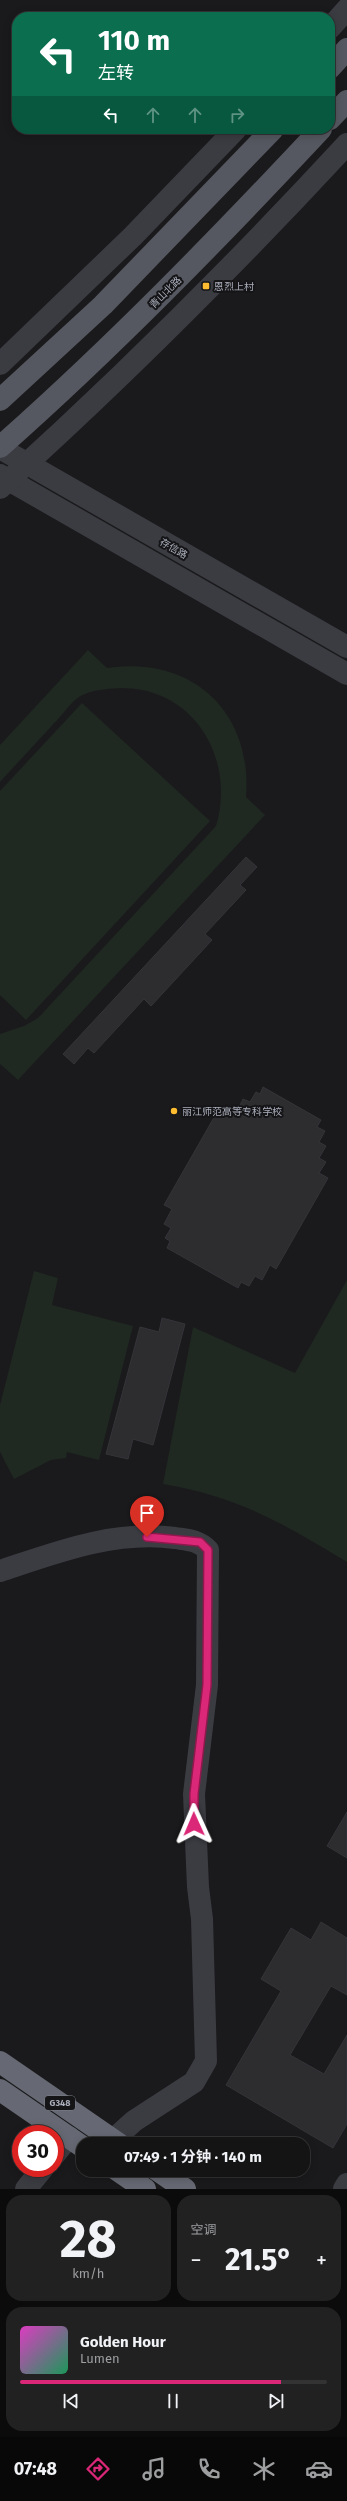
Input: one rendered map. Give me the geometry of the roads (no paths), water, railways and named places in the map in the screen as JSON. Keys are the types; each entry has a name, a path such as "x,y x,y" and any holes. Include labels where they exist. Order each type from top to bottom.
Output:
{"highway":[{"name":"G348","path":"0,2062 109,2137"},
{"name":"G348","path":"0,2090 76,2142"},
{"path":"127,2177 145,2189"},
{"path":"167,2177 185,2189"}],"main road":[{"path":"335,62 347,49"},
{"path":"335,113 347,100"},
{"path":"0,400 114,294 268,134"},
{"name":"青山北路","path":"0,448 127,330 195,262 316,134"}],"street":[{"path":"335,22 347,9"},
{"path":"0,364 133,236 231,134"},
{"path":"347,144 192,306 27,464 3,481 347,674"},
{"name":"存信路","path":"0,448 347,647"},
{"path":"0,1571 80,1545 124,1538 169,1538 200,1542 208,1550 207,1685 194,1794 198,1887 202,1919 206,2061 194,2082 134,2121 120,2137"},
{"path":"64,2149 76,2142"},
{"path":"26,2189 36,2177"},
{"path":"344,2189 347,2184"}],"place":[{"name":"恩烈上村","path":"206,286"},
{"name":"丽江师范高等专科学校","path":"174,1111"}]}
